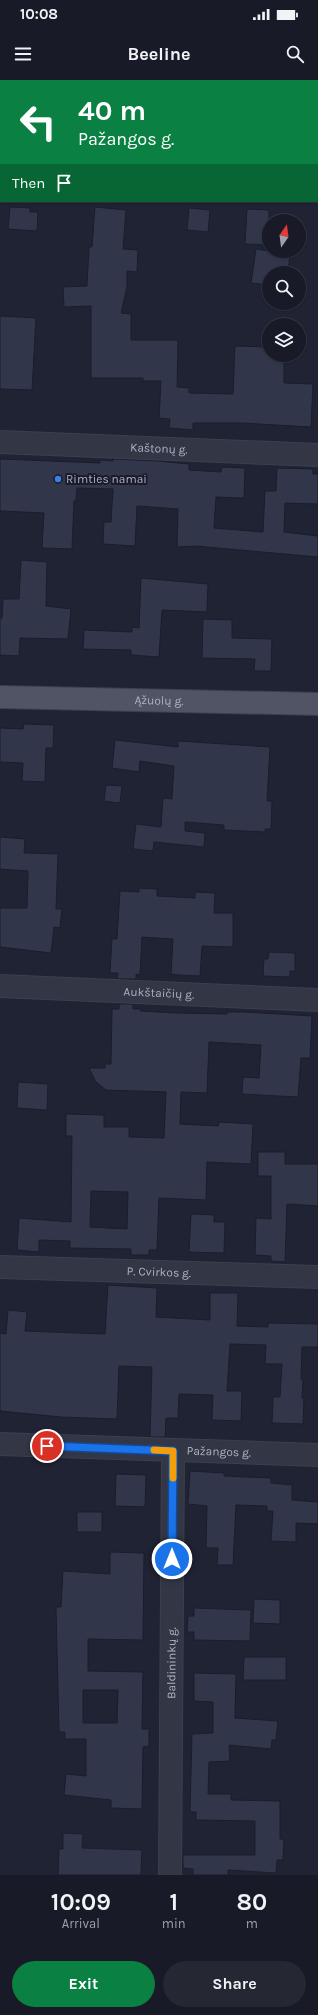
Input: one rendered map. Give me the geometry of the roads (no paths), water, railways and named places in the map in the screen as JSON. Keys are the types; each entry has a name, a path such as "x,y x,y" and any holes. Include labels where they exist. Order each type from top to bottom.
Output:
{"main road":[{"name":"Ąžuolų g.","path":"0,697 318,704"}],"street":[{"name":"Kaštonų g.","path":"0,442 318,454"},
{"name":"Aukštaičių g.","path":"0,986 318,1000"},
{"name":"P. Cvirkos g.","path":"0,1267 318,1277"},
{"name":"Pažangos g.","path":"0,1444 318,1455"},
{"name":"Baldininkų g.","path":"170,1875 173,1451"}],"place":[{"name":"Rimties namai","path":"58,479"}]}
